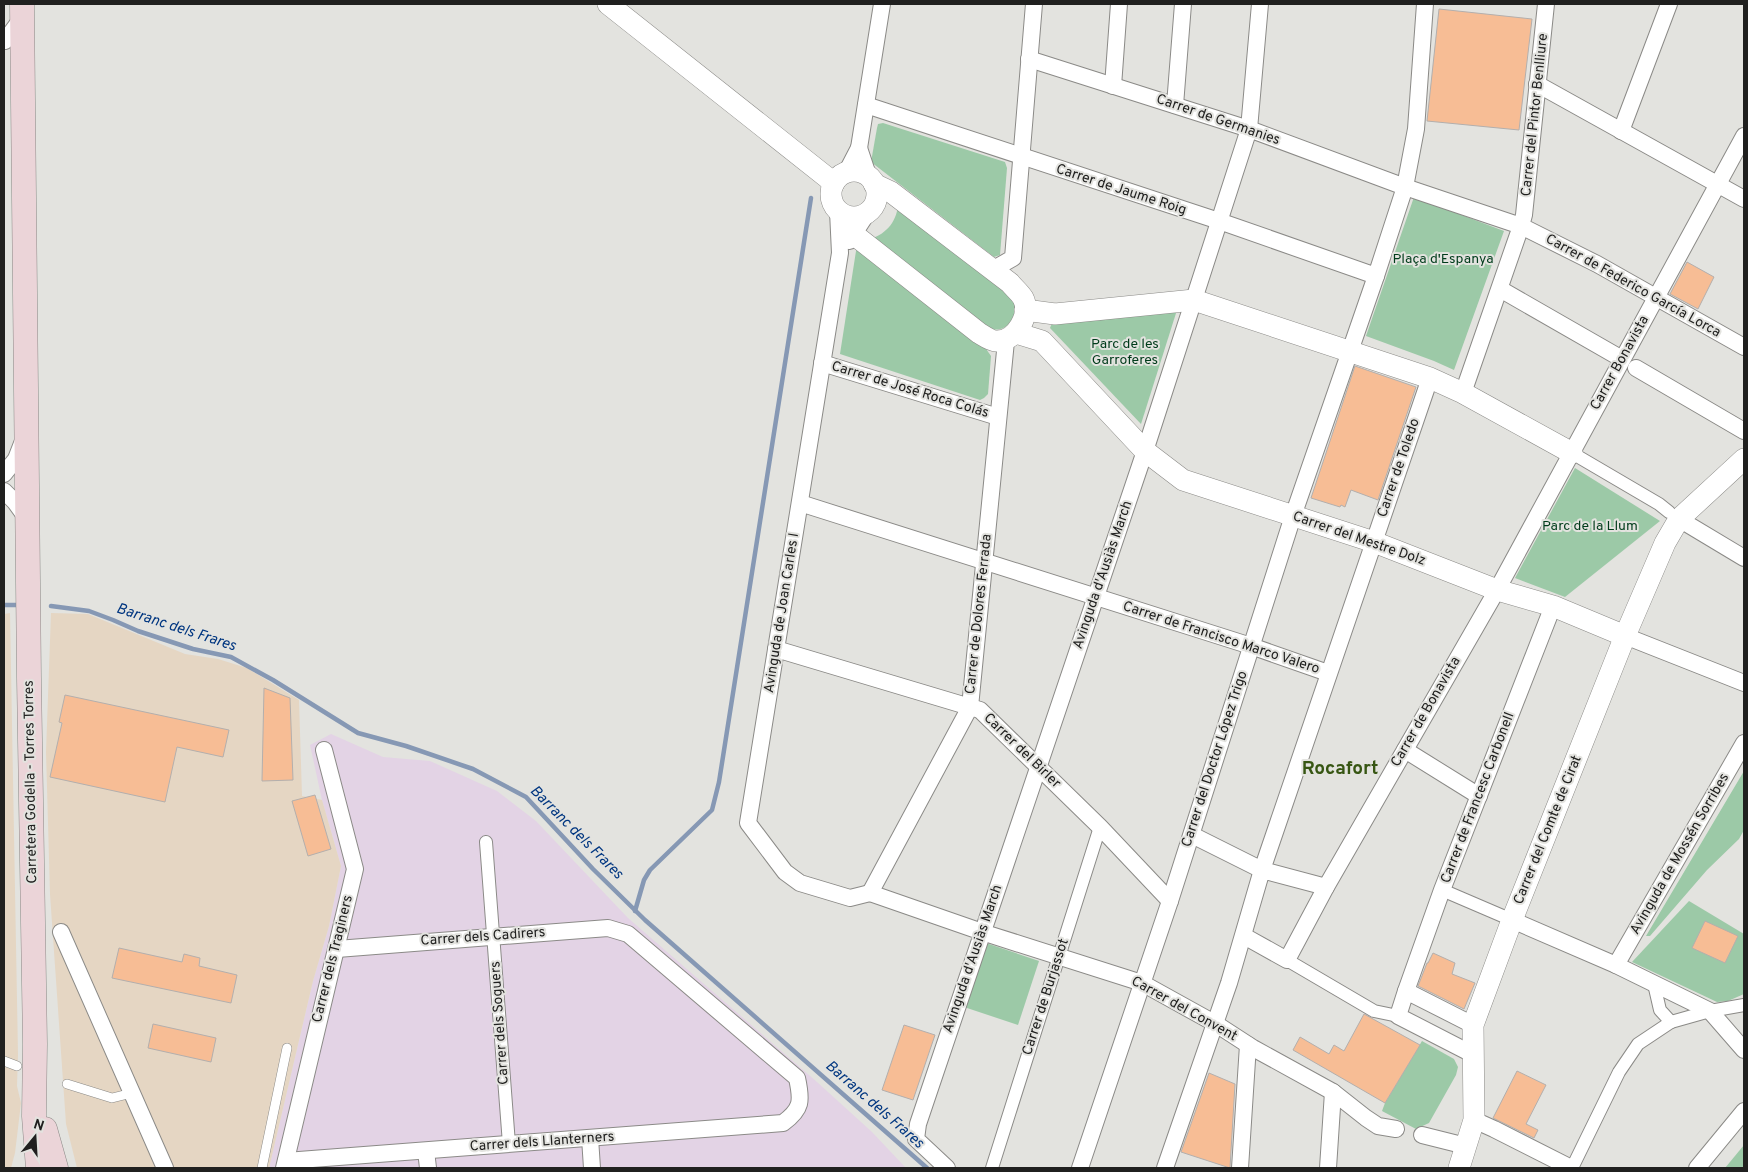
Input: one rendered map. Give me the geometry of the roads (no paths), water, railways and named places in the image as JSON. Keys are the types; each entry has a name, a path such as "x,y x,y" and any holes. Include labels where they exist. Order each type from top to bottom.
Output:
{"main road":[{"name":"Carretera Godella - Torres Torres","path":"22,11 10,46 26,434 35,1044 34,1116 38,1168"},
{"name":"Carretera Godella - Torres Torres","path":"35,1044 46,1130 56,1168"}],"street":[{"path":"608,4 840,178"},
{"path":"859,148 877,194 876,202 868,212 846,220 831,200 831,188 840,178 859,148 882,4"},
{"path":"992,270 1013,258 1034,4"},
{"path":"1113,86 1119,4"},
{"path":"1175,105 1183,4"},
{"name":"Avinguda d'Ausiàs March","path":"947,1168 916,1140 918,1124 1145,451 1249,129 1260,4"},
{"path":"1350,350 1406,186 1416,128 1425,4"},
{"name":"Carrer del Pintor Benlliure","path":"1521,226 1524,215 1546,4"},
{"path":"1621,131 1669,4"},
{"name":"Carrer de Germanies","path":"1029,60 1249,129 1406,186"},
{"path":"1537,84 1744,199"},
{"name":"Carrer de Jaume Roig","path":"866,105 1219,221 1376,276"},
{"name":"Carrer Bonavista","path":"1496,590 1572,453 1629,364 1656,298 1744,136"},
{"path":"840,178 855,171 863,173 872,181 891,192 1010,283 1023,299 1025,310 1022,322 1011,337"},
{"path":"1406,186 1521,226 1463,393"},
{"name":"Avinguda de Joan Carles I","path":"840,253 846,220"},
{"name":"Avinguda de Joan Carles I","path":"846,220 748,823 784,872 800,883 850,898 870,893"},
{"name":"Carrer del Mestre Dolz","path":"846,220 882,258 979,333 994,342 1011,337 1042,341 1145,451 1183,480 1374,542 1496,590 1553,606 1744,683"},
{"name":"Carrer de Federico García Lorca","path":"1521,226 1597,264 1744,347"},
{"path":"1500,288 1744,431"},
{"path":"1025,310 1054,314 1194,300 1350,350 1430,378 1463,393 1572,453 1659,504 1674,516 1744,558"},
{"name":"Carrer de Dolores Ferrada","path":"870,893 970,706 998,418 1011,337"},
{"name":"Carrer del Doctor López Trigo","path":"1080,1168 1192,835 1293,516 1350,350"},
{"name":"Carrer de José Roca Colás","path":"822,363 998,418"},
{"name":"Carrer de Toledo","path":"1165,1168 1216,1024 1244,936 1262,870 1328,673 1430,378"},
{"path":"4,474 16,459 26,434"},
{"name":"Carrer del Comte de Cirat","path":"1460,1168 1474,1120 1473,1025 1512,920 1625,636 1665,543 1674,516 1744,459"},
{"path":"4,491 28,520"},
{"name":"Carrer de Francisco Marco Valero","path":"800,503 1251,646 1328,673"},
{"name":"Carrer de Bonavista","path":"1287,960 1326,887 1496,590"},
{"name":"Carrer de Francesc Carbonell","path":"1398,1016 1442,890 1553,606"},
{"name":"Carrer del Birler","path":"776,649 980,710 1100,827 1170,901"},
{"name":"Avinguda de Mossén Sorribes","path":"1616,965 1744,744"},
{"name":"Carrer dels Traginers","path":"285,1164 327,983 337,949 354,869 324,750"},
{"path":"1405,750 1479,796"},
{"name":"Carrer de Burjassot","path":"992,1168 1100,827"},
{"path":"1192,835 1262,870 1326,887"},
{"name":"Carrer dels Soguers","path":"486,842 509,1144"},
{"path":"1442,890 1616,965 1710,1011 1744,1050"},
{"name":"Carrer del Convent","path":"870,893 982,932 1142,983 1333,1092 1378,1126 1396,1129"},
{"name":"Carrer dels Cadirers","path":"337,949 608,928 628,934 797,1078 800,1096 796,1114"},
{"path":"61,932 166,1168"},
{"path":"1244,936 1374,1011 1398,1016 1472,1054"},
{"path":"1654,984 1660,1010 1671,1022"},
{"path":"1406,991 1473,1025"},
{"path":"1474,1120 1571,1168 1618,1072 1638,1044 1671,1022 1710,1011 1744,1006"},
{"path":"1240,1168 1248,1045"},
{"path":"1328,1168 1333,1092"},
{"path":"1697,1168 1744,1111"},
{"name":"Carrer dels Llanterners","path":"285,1164 509,1144 783,1123 796,1114"},
{"path":"1422,1135 1466,1146"},
{"path":"590,1138 592,1168"},
{"path":"426,1151 428,1168"}],"lane":[{"path":"262,1168 287,1048"},
{"path":"4,1061 17,1066"},
{"path":"67,1084 112,1098 132,1093"}],"waterway":[{"path":"635,911 644,880 650,870 712,810 719,782 811,198"},
{"name":"Barranc dels Frares","path":"4,605 16,605"},
{"name":"Barranc dels Frares","path":"51,606 89,611 138,631 193,649 231,657 273,680 358,733 406,746 473,769 526,797 593,869 645,920 927,1168"}],"district":[{"name":"Rocafort","path":"1340,769"}],"park label":[{"name":"Plaça d'Espanya","path":"1443,259"},
{"name":"Parc de les Garroferes","path":"1125,352"},
{"name":"Parc de la Llum","path":"1590,526"}]}
